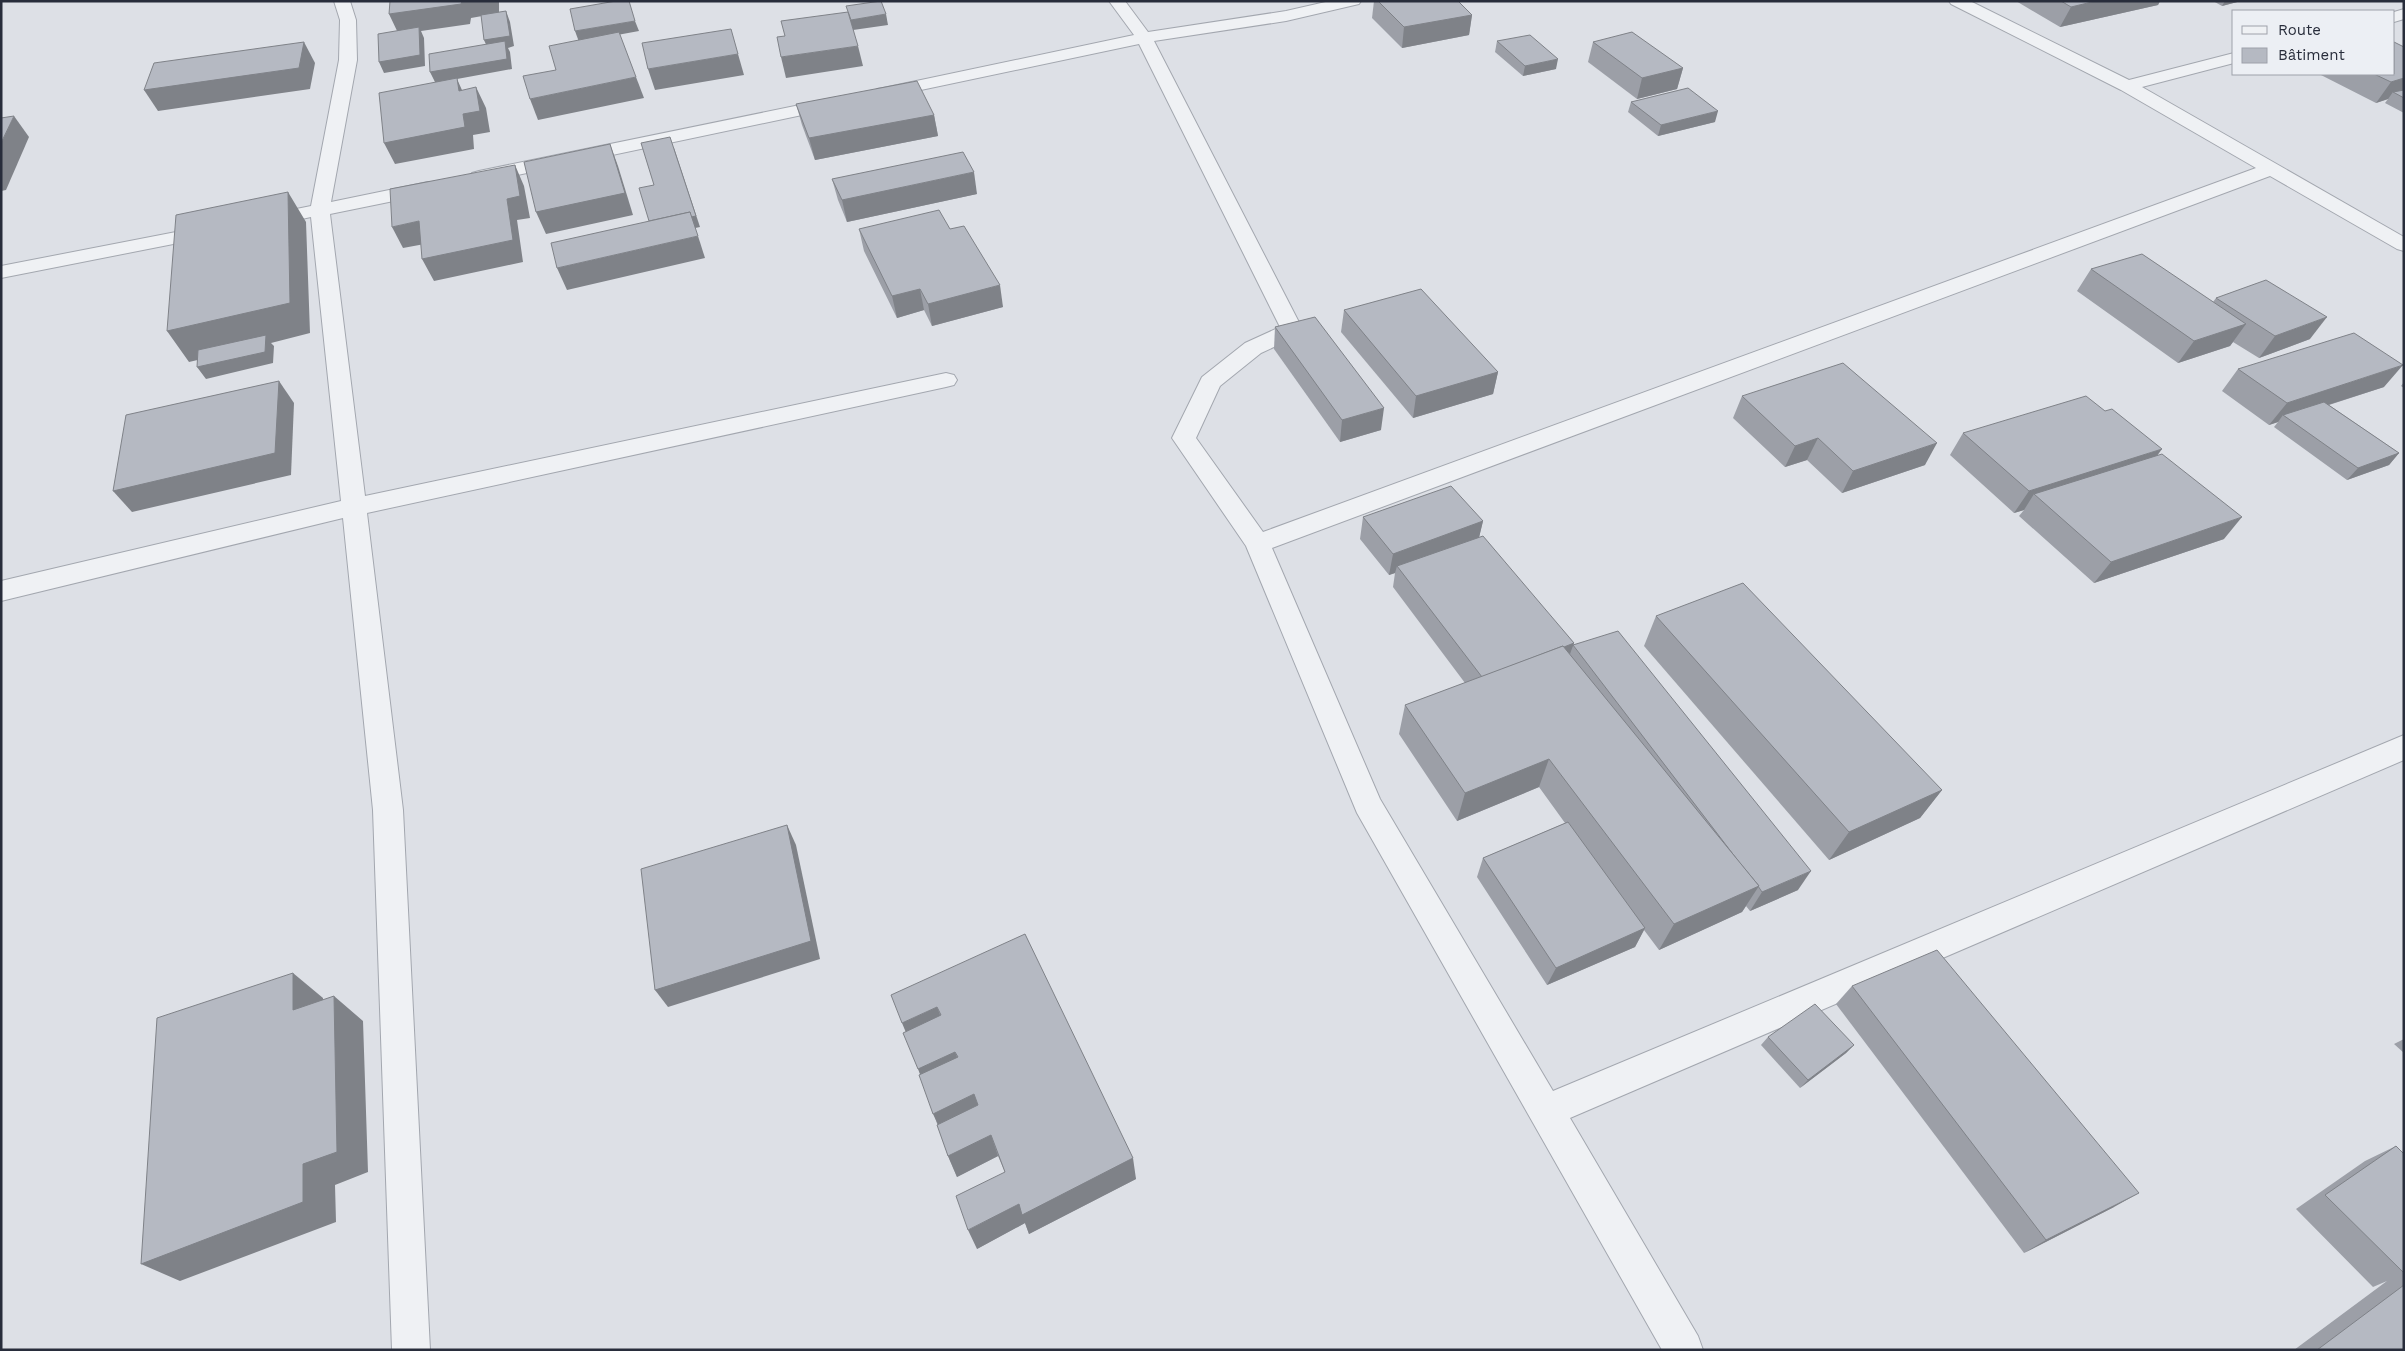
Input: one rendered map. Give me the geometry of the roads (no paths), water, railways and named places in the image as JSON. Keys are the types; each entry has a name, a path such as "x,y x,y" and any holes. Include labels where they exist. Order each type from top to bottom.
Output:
{"street":[{"path":"342,1 348,20 348,60 320,210 388,810 411,1350"},
{"path":"1116,1 1144,38 1292,330 1252,348 1210,382 1184,438 1258,544 1367,804 1684,1350"},
{"path":"870,96 1144,38 1286,16 1353,1"},
{"path":"1956,1 2127,86 2404,245"},
{"path":"2127,86 2232,59"},
{"path":"460,182 851,100"},
{"path":"1258,544 2271,169"},
{"path":"1,272 441,185"},
{"path":"1,591 353,507 946,380"},
{"path":"1546,1111 2404,747"}]}
